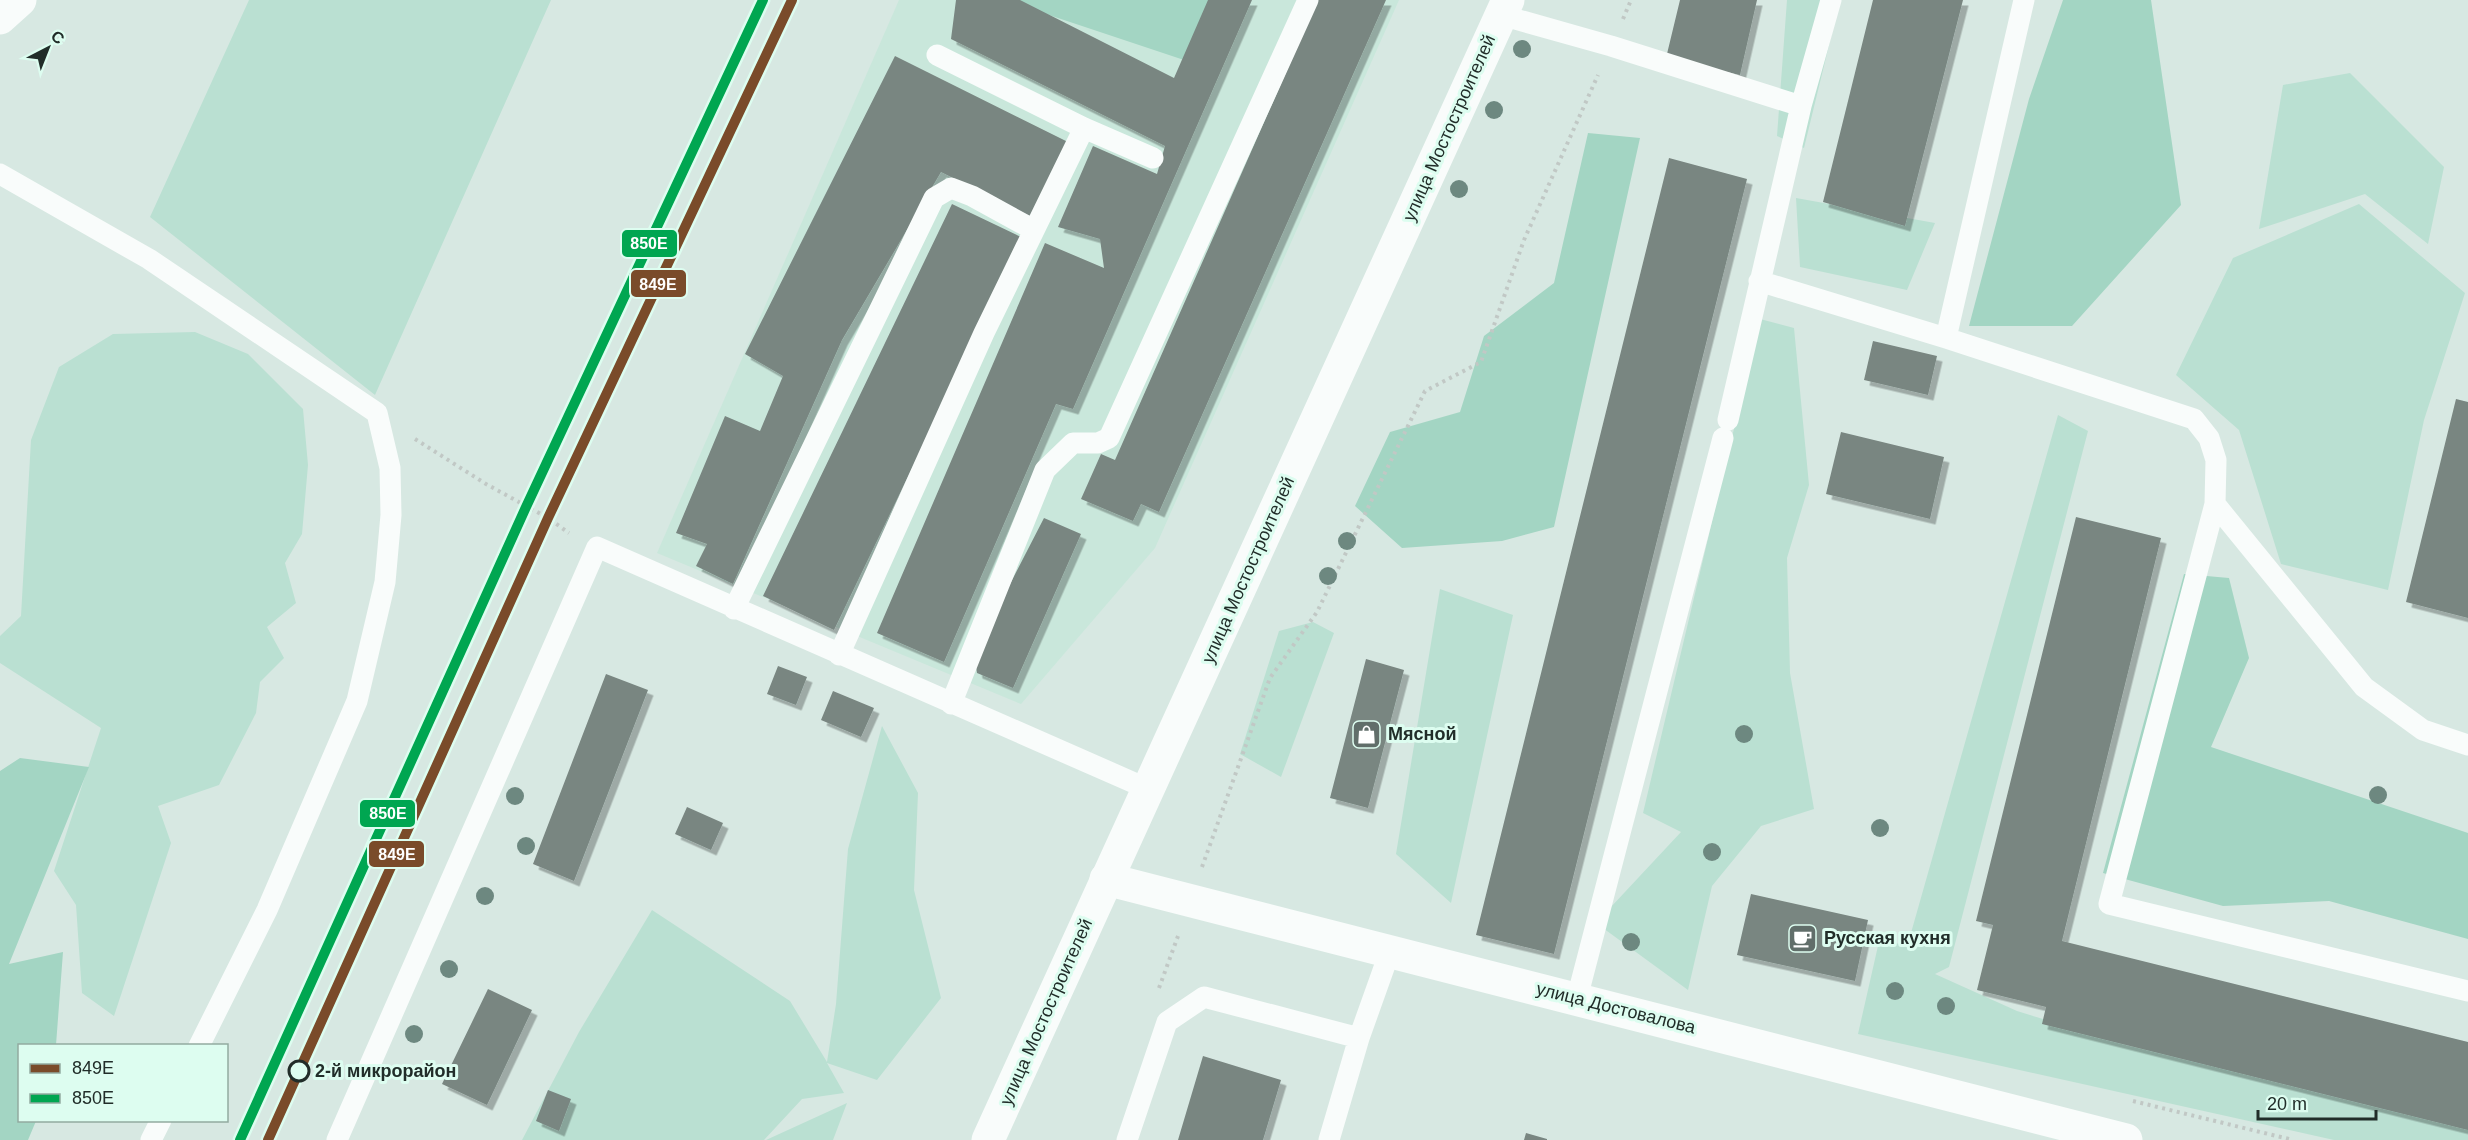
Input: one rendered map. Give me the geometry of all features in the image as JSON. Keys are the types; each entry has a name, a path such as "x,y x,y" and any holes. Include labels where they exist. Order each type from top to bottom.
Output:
{"main road":[{"path":"0,18 20,0"},
{"name":"улица Мостостроителей","path":"988,1140 1504,7"},
{"name":"улица Достовалова","path":"1106,879 1577,998 2082,1135 2126,1140"}],"lane":[{"path":"951,704 1045,470 1073,443 1098,443 1109,438 1308,0"},
{"path":"1577,998 1725,429 1801,106 1831,0"},
{"path":"1947,338 2024,0"},
{"path":"1504,7 1611,46 1801,106"},
{"path":"937,55 1084,128 1153,158"},
{"path":"839,655 984,333 1084,128"},
{"path":"0,174 149,259 377,413 390,468 391,515 386,582 357,701 267,910 200,1044"},
{"path":"734,609 934,198 951,188 972,196 1034,230"},
{"path":"1759,281 1947,338 2194,419 2209,438 2216,460 2215,504 2109,904 2468,991"},
{"path":"2215,504 2364,687 2423,730 2468,745"},
{"path":"336,1140 597,547 1148,789"},
{"path":"1329,1140 1359,1038 1390,951"},
{"path":"1126,1140 1167,1022 1204,997 1359,1038"},
{"path":"151,1140 160,1122"}],"path":[{"path":"1156,996 1270,678 1317,612 1425,391 1481,362 1524,240 1631,0"},
{"path":"377,413 447,461 548,518 565,531 597,547"}],"shaded area":[{"path":"249,0 551,0 375,395 150,217"},
{"path":"899,0 1399,0 1155,548 1021,704 657,553"},
{"path":"1012,0 1220,0 1190,62 1013,3"},
{"path":"1787,0 1840,0 1804,148 1777,136"},
{"path":"2063,0 2151,0 2181,205 2072,326 1969,326 2029,99"},
{"path":"2350,73 2444,167 2428,244 2365,194 2259,229 2283,85"},
{"path":"1588,133 1640,138 1554,527 1502,541 1402,548 1355,506 1390,432 1460,412 1484,336 1554,283"},
{"path":"1796,198 1935,223 1907,290 1800,267"},
{"path":"2359,204 2465,293 2424,420 2388,590 2281,564 2239,430 2176,375 2233,258"},
{"path":"1760,319 1794,328 1809,485 1787,558 1790,673 1814,809 1761,826 1712,886 1688,990 1596,923 1681,832 1643,813"},
{"path":"195,332 248,354 303,409 308,465 302,534 285,563 296,603 267,627 284,658 260,682 256,713 219,785 158,806 171,843 114,1016 82,993 76,905 54,871 101,728 0,663 0,636 21,616 31,440 59,367 113,334"},
{"path":"2058,415 2088,431 1949,967 1935,974 2017,1011 2127,1045 2468,1123 2468,1140 2334,1140 1858,1034 1880,937 1907,947"},
{"path":"2184,574 2229,578 2249,658 2211,747 2468,833 2468,939 2329,901 2223,906 2103,873"},
{"path":"1440,589 1513,615 1451,903 1396,854"},
{"path":"1313,622 1334,633 1281,777 1240,754 1279,631"},
{"path":"882,726 918,793 914,890 941,998 877,1080 827,1063 844,1093 802,1099 764,1140 522,1140 579,1032 652,910 790,1001 827,1062 836,1004 848,849"},
{"path":"20,758 89,767 9,964 63,952 56,1044 18,1044 18,1122 36,1122 28,1140 0,1140 0,771"},
{"path":"847,1103 833,1140 766,1140"}],"building":[{"path":"956,0 1020,0 1174,78 1208,0 1252,0 1073,409 1056,404 944,662 877,633 1045,243 1104,268 1100,239 1058,227 1093,146 1157,174 1165,146 951,39"},
{"path":"1318,0 1386,0 1159,512 1141,504 1133,521 1081,499 1101,454 1115,460"},
{"path":"1680,0 1757,0 1740,75 1666,58"},
{"path":"1873,0 1963,0 1905,226 1823,202"},
{"path":"895,56 1072,144 1034,218 941,172 842,340 733,584 696,566 707,544 676,533 725,416 760,431 783,376 745,354"},
{"path":"1669,158 1747,179 1554,954 1476,935"},
{"path":"952,204 1023,238 834,630 763,596"},
{"path":"1873,341 1937,356 1928,395 1864,380"},
{"path":"2456,399 2468,402 2468,618 2406,602"},
{"path":"1841,432 1944,457 1930,519 1826,494"},
{"path":"2076,517 2161,538 2062,941 2468,1042 2468,1130 2042,1024 2046,1007 1977,990 1993,925 1976,921"},
{"path":"1044,518 1081,534 1013,688 977,673 974,654"},
{"name":"Мясной","path":"1366,659 1404,670 1368,808 1330,798"},
{"path":"778,666 807,677 796,705 767,694"},
{"path":"606,674 648,690 574,881 533,864"},
{"path":"833,691 874,708 861,737 821,720"},
{"path":"687,807 723,823 711,850 675,834"},
{"name":"Русская кухня","path":"1751,894 1868,920 1855,981 1737,955"},
{"path":"488,989 532,1010 487,1105 442,1084"},
{"path":"1203,1056 1281,1080 1263,1140 1178,1140"},
{"path":"548,1090 571,1099 559,1131 536,1121"},
{"path":"1526,1133 1547,1139 1547,1140 1524,1140"}],"transit line":[{"name":"850Е","path":"240,1140 526,507 763,0"},
{"name":"849Е","path":"268,1140 548,518 792,0"}],"place":[{"name":"Мясной","path":"1367,734"},
{"name":"Русская кухня","path":"1803,938"},
{"name":"2-й микрорайон","path":"299,1071"}]}
